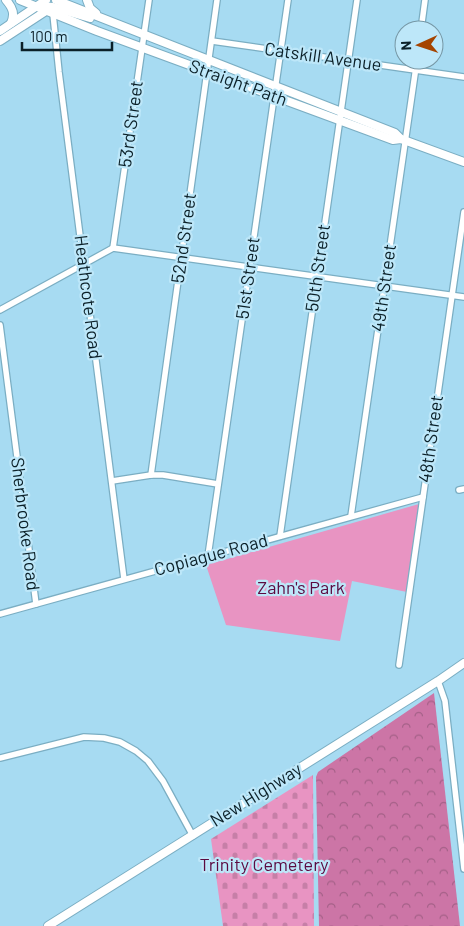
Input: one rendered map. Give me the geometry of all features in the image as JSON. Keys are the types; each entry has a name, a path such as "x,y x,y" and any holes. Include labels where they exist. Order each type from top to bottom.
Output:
{"main road":[{"path":"6,0 13,12 11,23"},
{"name":"Straight Path","path":"20,0 37,6 56,5 99,17 395,133 403,140"},
{"path":"0,31 46,0"},
{"path":"86,0 90,8 99,17"},
{"path":"0,41 56,5 96,20 115,23"},
{"name":"Straight Path","path":"56,5 97,31 393,140 403,140 464,162"},
{"name":"New Highway","path":"48,926 464,664"}],"street":[{"name":"53rd Street","path":"113,248 149,0"},
{"name":"52nd Street","path":"151,475 217,0"},
{"name":"51st Street","path":"208,556 288,0"},
{"name":"50th Street","path":"280,536 357,0"},
{"path":"422,20 425,0"},
{"name":"Heathcote Road","path":"56,5 59,72 124,580"},
{"name":"Catskill Avenue","path":"212,41 394,67"},
{"name":"Catskill Avenue","path":"415,70 464,77"},
{"name":"49th Street","path":"352,516 403,140 415,70"},
{"name":"48th Street","path":"399,665 464,212"},
{"path":"0,310 113,248 464,297"},
{"name":"Sherbrooke Road","path":"0,325 36,604"},
{"path":"112,481 163,475 218,484"},
{"name":"Copiague Road","path":"0,614 423,497"},
{"path":"438,681 445,701 464,868"},
{"path":"0,758 84,737 104,738 120,742 136,751 148,761 163,781 193,836"}],"green space":[{"name":"Zahn's Park","path":"419,504 407,592 352,581 340,641 226,625 206,565"},
{"path":"434,693 460,926 319,926 316,777 318,772"},
{"name":"Trinity Cemetery","path":"313,775 314,926 223,926 211,839"}]}
